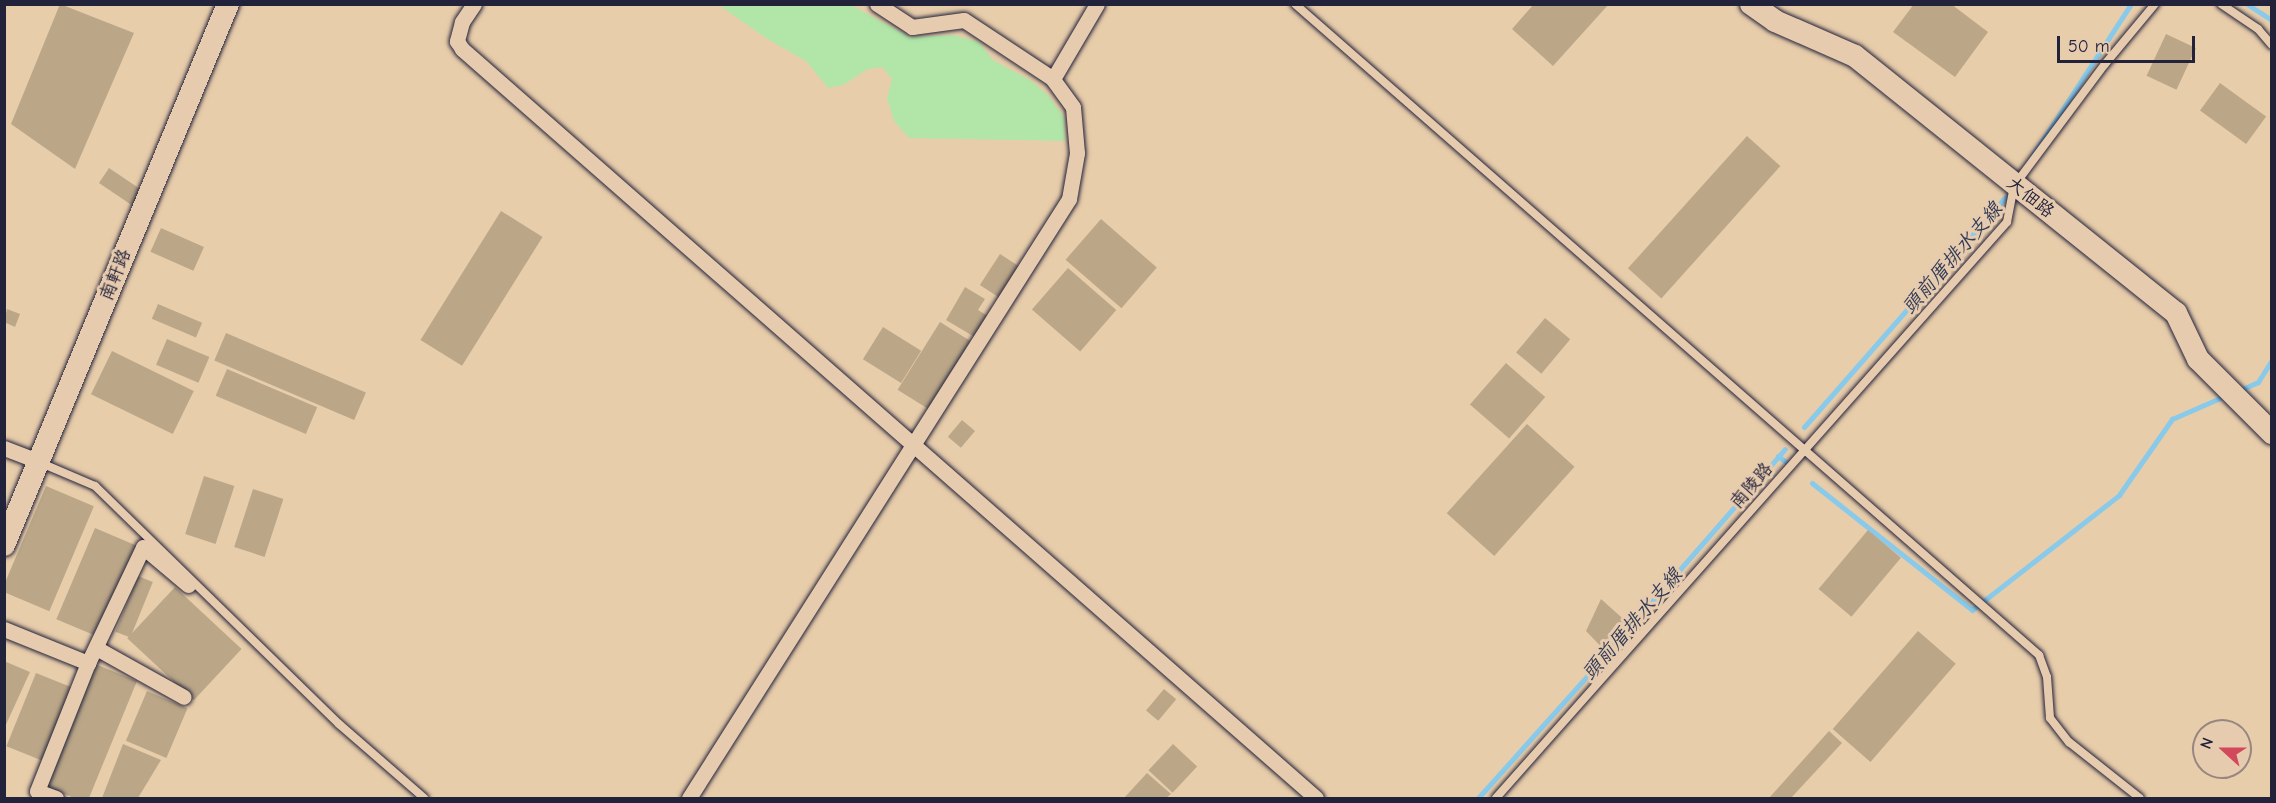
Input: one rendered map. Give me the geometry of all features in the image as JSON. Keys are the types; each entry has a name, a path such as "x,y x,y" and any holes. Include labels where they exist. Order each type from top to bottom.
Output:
{"street":[{"name":"南軒路","path":"4,545 228,4"},
{"path":"474,4 462,22 457,41 462,50 914,449 1316,798"},
{"path":"689,798 914,449 1070,199 1077,153 1073,107 1053,80 1018,60 984,30 964,20 912,27 877,4"},
{"path":"1053,80 1097,4"},
{"name":"大佃路","path":"1751,4 1775,21 1855,56 2014,186 2176,313 2198,359 2271,433"},
{"path":"4,448 40,462"},
{"path":"56,798 37,791 88,663 98,649 143,547 188,585"},
{"path":"4,629 88,663"},
{"path":"98,649 184,697"}],"lane":[{"path":"1295,4 2039,655 2046,677 2050,718 2069,742 2140,798"},
{"path":"2014,186 2105,64 2156,4"},
{"path":"2221,4 2258,28 2271,45"},
{"name":"南陵路","path":"1496,798 2007,222 2014,186"},
{"path":"40,462 95,486 339,724 424,798"}],"green space":[{"path":"719,5 851,5 910,37 954,35 979,42 993,60 1030,80 1048,95 1064,117 1065,141 909,138 894,121 887,98 892,79 882,67 868,69 843,85 828,88 806,61 764,37"}],"building":[{"path":"60,4 134,33 75,169 11,124"},
{"path":"1534,4 1609,4 1553,66 1512,29"},
{"path":"1914,4 1951,4 1988,32 1955,77 1893,32"},
{"path":"2166,34 2196,48 2176,90 2147,76"},
{"path":"2220,83 2266,117 2246,144 2200,111"},
{"path":"1747,136 1780,166 1661,298 1628,268"},
{"path":"109,168 144,191 134,206 99,183"},
{"path":"501,211 543,237 462,366 420,340"},
{"path":"1101,219 1157,268 1121,308 1066,260"},
{"path":"161,228 204,247 193,271 150,252"},
{"path":"1000,254 1023,269 1002,300 980,285"},
{"path":"1068,268 1116,310 1080,351 1032,310"},
{"path":"965,287 985,299 978,310 991,318 978,339 946,320"},
{"path":"158,304 202,323 196,337 152,319"},
{"path":"7,309 20,314 15,327 4,322"},
{"path":"1545,318 1570,339 1541,374 1516,352"},
{"path":"940,322 975,344 932,412 898,390"},
{"path":"883,327 921,351 901,383 863,359"},
{"path":"226,333 366,392 354,420 214,361"},
{"path":"167,339 209,357 198,383 156,365"},
{"path":"112,351 194,391 173,434 91,394"},
{"path":"1506,363 1545,397 1509,439 1470,405"},
{"path":"227,369 317,407 306,434 216,396"},
{"path":"962,420 975,431 961,448 948,437"},
{"path":"1527,424 1575,467 1494,556 1447,513"},
{"path":"204,476 234,486 216,544 185,534"},
{"path":"46,486 94,506 49,611 4,592 4,585"},
{"path":"253,489 283,499 265,557 234,547"},
{"path":"95,528 137,546 99,637 56,619"},
{"path":"1868,530 1901,558 1851,617 1819,589"},
{"path":"138,576 153,582 130,638 116,632"},
{"path":"175,587 242,649 194,700 127,638"},
{"path":"1601,599 1639,633 1614,660 1586,631"},
{"path":"1918,631 1956,664 1870,762 1833,729"},
{"path":"4,661 30,672 4,729"},
{"path":"95,664 137,681 89,798 74,798 45,786"},
{"path":"36,673 74,688 44,762 6,746"},
{"path":"1164,689 1176,699 1158,721 1146,710"},
{"path":"147,691 188,708 166,758 126,741"},
{"path":"1829,731 1842,743 1791,798 1769,798"},
{"path":"123,744 161,760 138,798 102,798"},
{"path":"1173,744 1197,767 1173,793 1148,770"},
{"path":"1147,773 1171,794 1166,798 1124,798"}],"waterway":[{"name":"頭前厝排水支線","path":"2027,164 2131,4"},
{"name":"頭前厝排水支線","path":"2247,4 2272,20"},
{"name":"頭前厝排水支線","path":"1804,427 2005,197"},
{"path":"2238,391 2258,382 2272,360"},
{"path":"1812,483 1972,610 2119,495 2172,419 2227,395"},
{"name":"頭前厝排水支線","path":"1627,630 1785,449"},
{"path":"1778,456 1786,462"},
{"name":"頭前厝排水支線","path":"1478,798 1611,649"}]}
